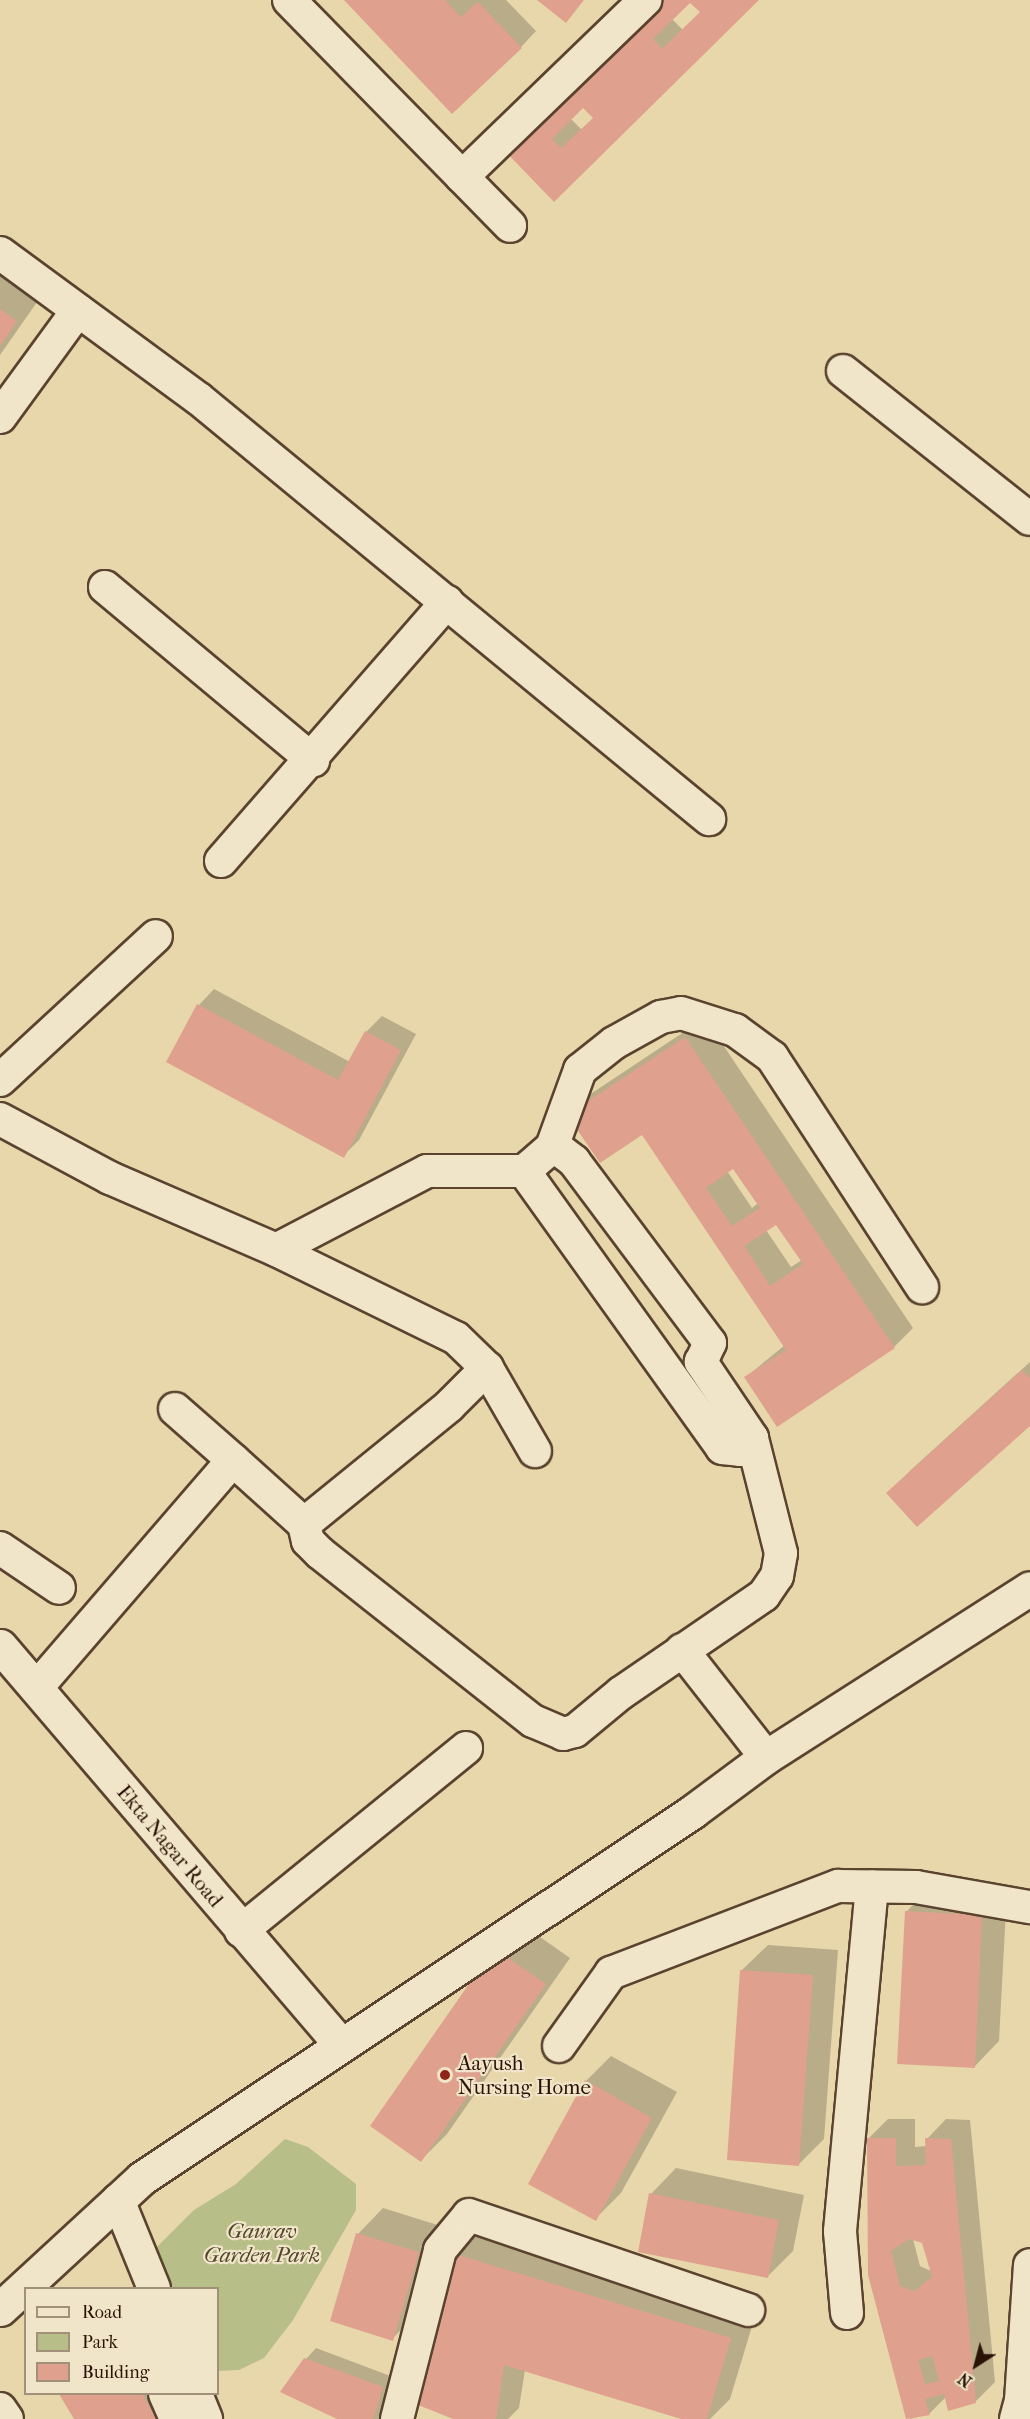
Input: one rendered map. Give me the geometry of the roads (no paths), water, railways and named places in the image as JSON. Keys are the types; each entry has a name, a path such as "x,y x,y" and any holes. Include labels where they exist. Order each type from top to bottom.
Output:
{"street":[{"path":"289,0 510,226"},
{"path":"462,177 645,0"},
{"path":"0,253 199,399 709,819"},
{"path":"0,417 78,310"},
{"path":"843,371 1030,519"},
{"path":"105,587 313,759"},
{"path":"220,861 313,759 447,602"},
{"path":"0,1080 156,936"},
{"path":"276,1250 428,1171 524,1171 552,1147 580,1070 614,1043 661,1017 681,1013 735,1030 772,1057 922,1287"},
{"path":"0,1119 111,1178 276,1250 456,1338 487,1368 535,1451"},
{"path":"175,1409 304,1524 308,1542 320,1553 550,1730 563,1734 575,1731 682,1650 764,1594 777,1576 780,1553 752,1438 701,1362 710,1343 574,1161 552,1147"},
{"path":"524,1171 722,1448 740,1450 752,1438"},
{"path":"304,1524 449,1406 487,1368"},
{"path":"38,1686 233,1460"},
{"path":"0,1548 59,1588"},
{"path":"3,2300 142,2178 692,1812 766,1757 1030,1588"},
{"name":"Ekta Nagar Road","path":"0,1646 38,1686 241,1931 341,2045"},
{"path":"682,1650 766,1757"},
{"path":"241,1931 466,1748"},
{"path":"559,2046 611,1973 838,1886 916,1887 1030,1907"},
{"path":"847,2313 840,2231 872,1886"},
{"path":"118,2200 153,2287"},
{"path":"397,2419 440,2250 469,2215 748,2310"},
{"path":"1016,2419 1021,2400 1030,2265"},
{"path":"165,2395 176,2419"},
{"path":"196,2395 206,2419"},
{"path":"0,2409 7,2419"}],"place":[{"name":"Aayush Nursing Home","path":"445,2075"}],"park label":[{"name":"Gaurav Garden Park","path":"262,2243"}]}
